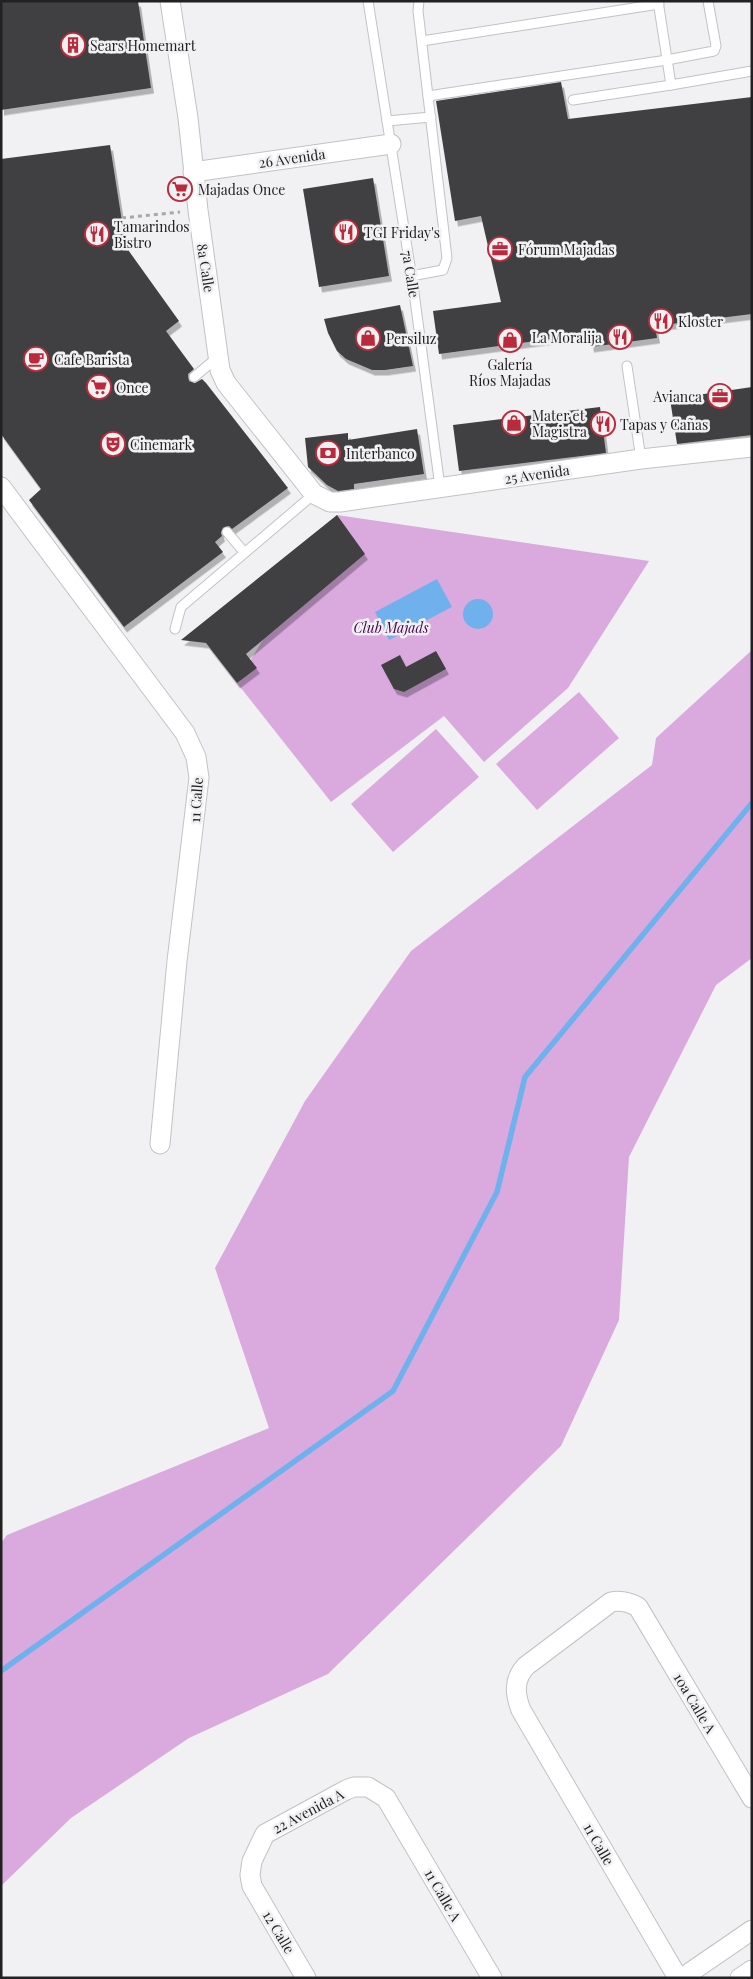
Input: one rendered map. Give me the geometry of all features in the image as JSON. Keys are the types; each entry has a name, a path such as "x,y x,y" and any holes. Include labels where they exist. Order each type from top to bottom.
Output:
{"street":[{"name":"8a Calle","path":"170,1 188,118 193,172 220,370 226,383 318,496"},
{"name":"26 Avenida","path":"193,172 391,144"},
{"name":"25 Avenida","path":"318,496 340,502 641,460 752,447"},
{"name":"11 Calle","path":"1,487 185,733 196,757 198,788 177,961 160,1144"},
{"name":"10a Calle A","path":"521,1710 515,1688 520,1673 526,1666 611,1602 625,1601 638,1608 752,1798"},
{"name":"11 Calle","path":"521,1710 678,1978"},
{"name":"22 Avenida A","path":"252,1886 250,1875 252,1861 264,1834 346,1790 362,1786 374,1790 386,1798 395,1813"},
{"name":"11 Calle A","path":"395,1813 492,1978"},
{"name":"12 Calle","path":"252,1886 306,1978"},
{"path":"682,1978 752,1930"},
{"path":"740,1978 752,1970"}],"lane":[{"name":"7a Calle","path":"368,1 411,276 440,487"},
{"path":"411,276 443,270 447,258 418,11 419,1"},
{"path":"428,96 667,60 714,51 708,1"},
{"path":"422,41 658,2 671,85"},
{"path":"573,100 752,71"},
{"path":"387,121 431,116"},
{"path":"194,377 218,357"},
{"path":"627,366 641,460"},
{"path":"175,629 181,607 244,552 318,496"},
{"path":"227,532 244,552"}],"path":[{"path":"122,218 198,210"}],"green space":[{"name":"Club Majads","path":"337,515 649,561 568,688 484,762 444,716 331,802 237,683"},
{"path":"752,650 752,958 716,985 629,1157 619,1320 561,1446 328,1674 189,1738 71,1818 1,1886 1,1543 7,1535 269,1428 215,1268 305,1101 411,951 652,765 656,738"},
{"path":"579,692 619,738 537,810 496,764"},
{"path":"436,729 479,777 393,852 351,804"}],"water":[{"path":"437,579 452,607 389,640 375,612"},
{"path":"478,599 489,603 493,614 489,625 478,629 467,625 463,614 467,603"}],"building":[{"name":"Sears Homemart","path":"1,1 138,1 151,88 1,110"},
{"path":"561,82 568,119 752,97 752,314 655,326 657,338 591,347 589,334 439,354 433,311 501,302 481,216 455,221 436,101"},
{"name":"Once","path":"110,145 126,247 179,321 166,331 194,369 188,374 189,381 195,383 202,379 206,383 288,488 232,529 229,526 223,528 222,536 215,542 223,552 124,627 29,500 41,489 1,434 1,159"},
{"name":"TGI Friday's","path":"373,178 389,276 319,287 303,189"},
{"name":"Persiluz","path":"400,305 413,366 372,370 346,359 337,351 328,333 324,319"},
{"path":"752,387 752,435 677,444 670,399"},
{"path":"600,407 606,453 459,471 453,425"},
{"path":"417,429 424,474 354,484 354,489 338,491 327,485 308,467 305,438 348,433 348,440"},
{"path":"337,515 365,554 246,654 257,668 237,683 206,643 181,640"},
{"path":"436,651 446,669 404,692 394,689 381,665 400,655 406,667"}],"waterway":[{"path":"1,1671 393,1391 497,1192 525,1077 752,803"}],"place":[{"name":"Sears Homemart","path":"73,45"},
{"name":"Majadas Once","path":"180,189"},
{"name":"TGI Friday's","path":"346,232"},
{"name":"Tamarindos Bistro","path":"97,234"},
{"name":"Fórum Majadas","path":"500,249"},
{"name":"Kloster","path":"661,321"},
{"name":"La Moralija","path":"620,337"},
{"name":"Persiluz","path":"368,338"},
{"name":"Galería Ríos Majadas","path":"510,340"},
{"name":"Cafe Barista","path":"36,359"},
{"name":"Once","path":"99,387"},
{"name":"Avianca","path":"720,396"},
{"name":"Mater et Magistra","path":"514,423"},
{"name":"Tapas y Cañas","path":"603,424"},
{"name":"Cinemark","path":"113,444"},
{"name":"Interbanco","path":"328,453"}]}
